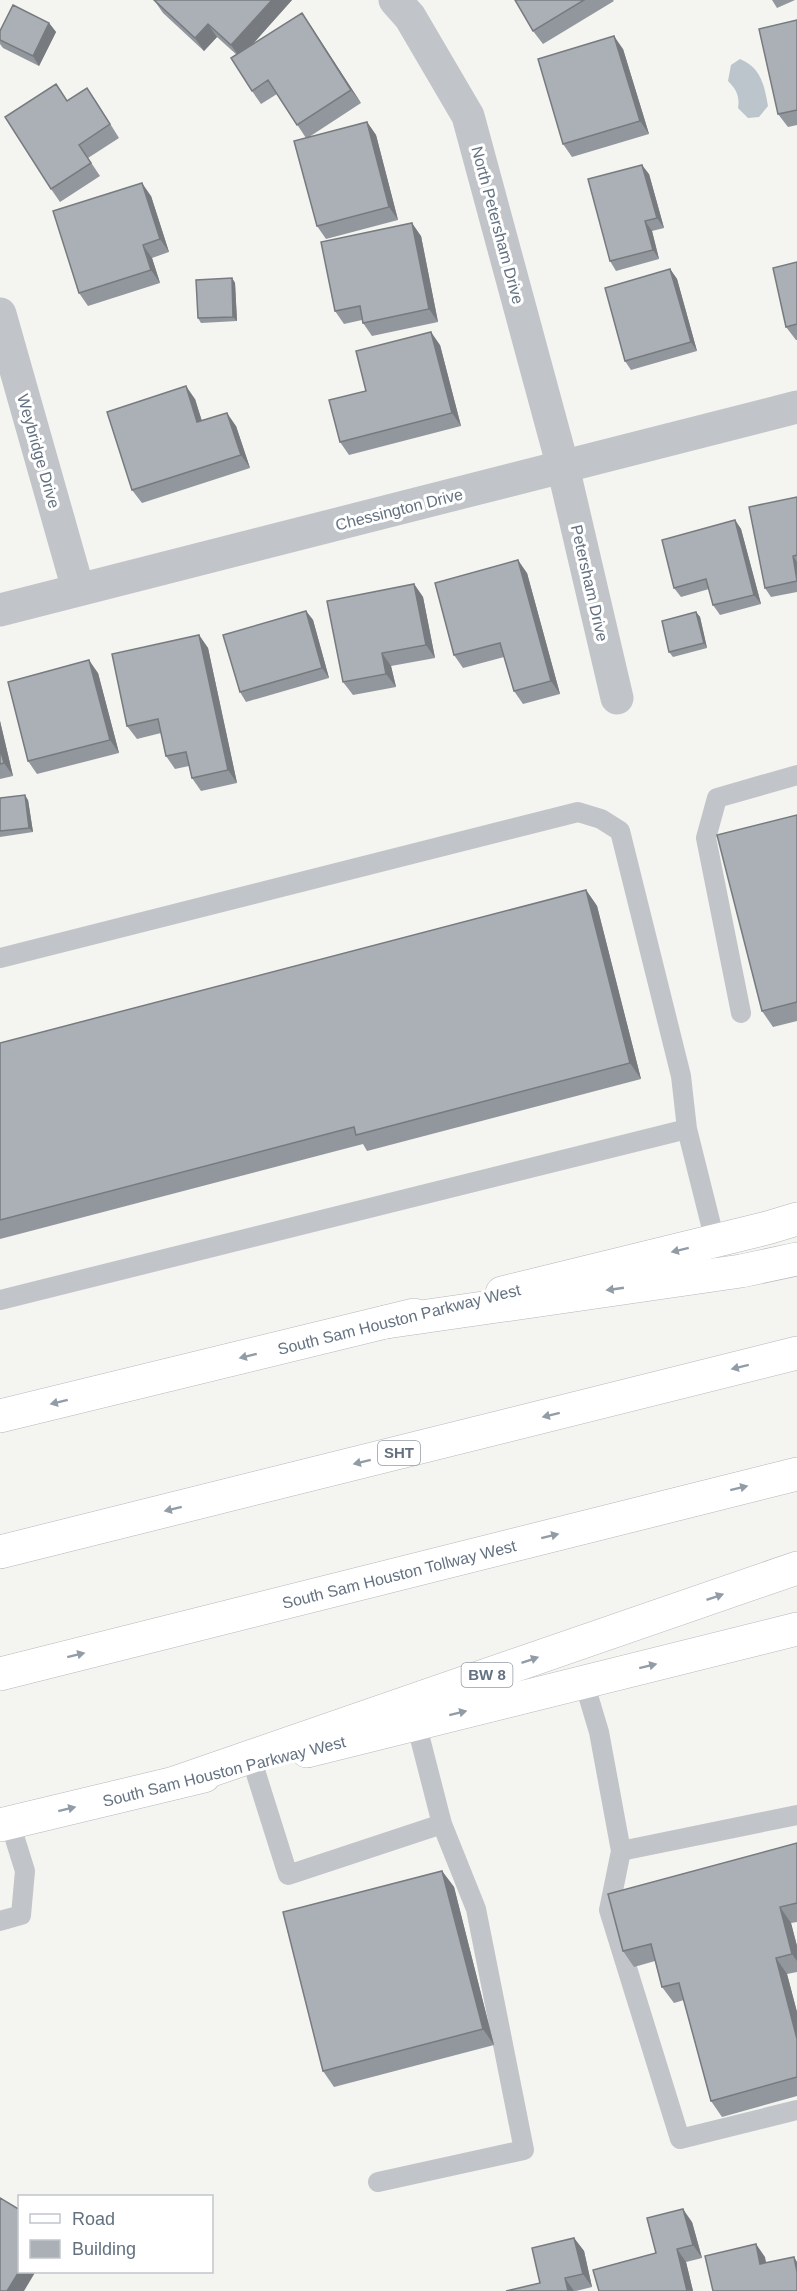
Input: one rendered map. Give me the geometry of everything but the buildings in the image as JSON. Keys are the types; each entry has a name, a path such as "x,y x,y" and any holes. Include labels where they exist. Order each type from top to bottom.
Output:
{"main road":[{"name":"South Sam Houston Parkway West","path":"0,1416 797,1219"},
{"path":"386,1322 741,1271 797,1259"},
{"name":"SHT","path":"0,1552 797,1353"},
{"name":"South Sam Houston Tollway West","path":"0,1674 797,1474"},
{"name":"BW 8","path":"177,1782 413,1713 797,1568"},
{"name":"South Sam Houston Parkway West","path":"5,1824 253,1764 413,1713 584,1682 797,1629"}],"street":[{"name":"North Petersham Drive","path":"395,0 410,17 468,116 563,467"},
{"name":"Weybridge Drive","path":"0,314 78,589"},
{"name":"Chessington Drive","path":"0,610 797,408"},
{"name":"Petersham Drive","path":"563,467 617,698"}],"lane":[{"path":"741,1013 706,838 717,798 797,775"},
{"path":"0,958 578,812 602,819 620,831 681,1076 687,1129 715,1241"},
{"path":"0,1300 687,1129"},
{"path":"584,1682 599,1732 621,1851 609,1911 680,2139 797,2110"},
{"path":"378,2182 524,2150 476,1909 442,1824 413,1713"},
{"path":"253,1764 288,1875 442,1824"},
{"path":"621,1851 797,1815"},
{"path":"0,1921 21,1915 25,1871 5,1824"}],"shaded area":[{"path":"740,59 753,67 763,84 768,106 759,117 748,118 738,108 737,93 728,81 731,65"}]}
